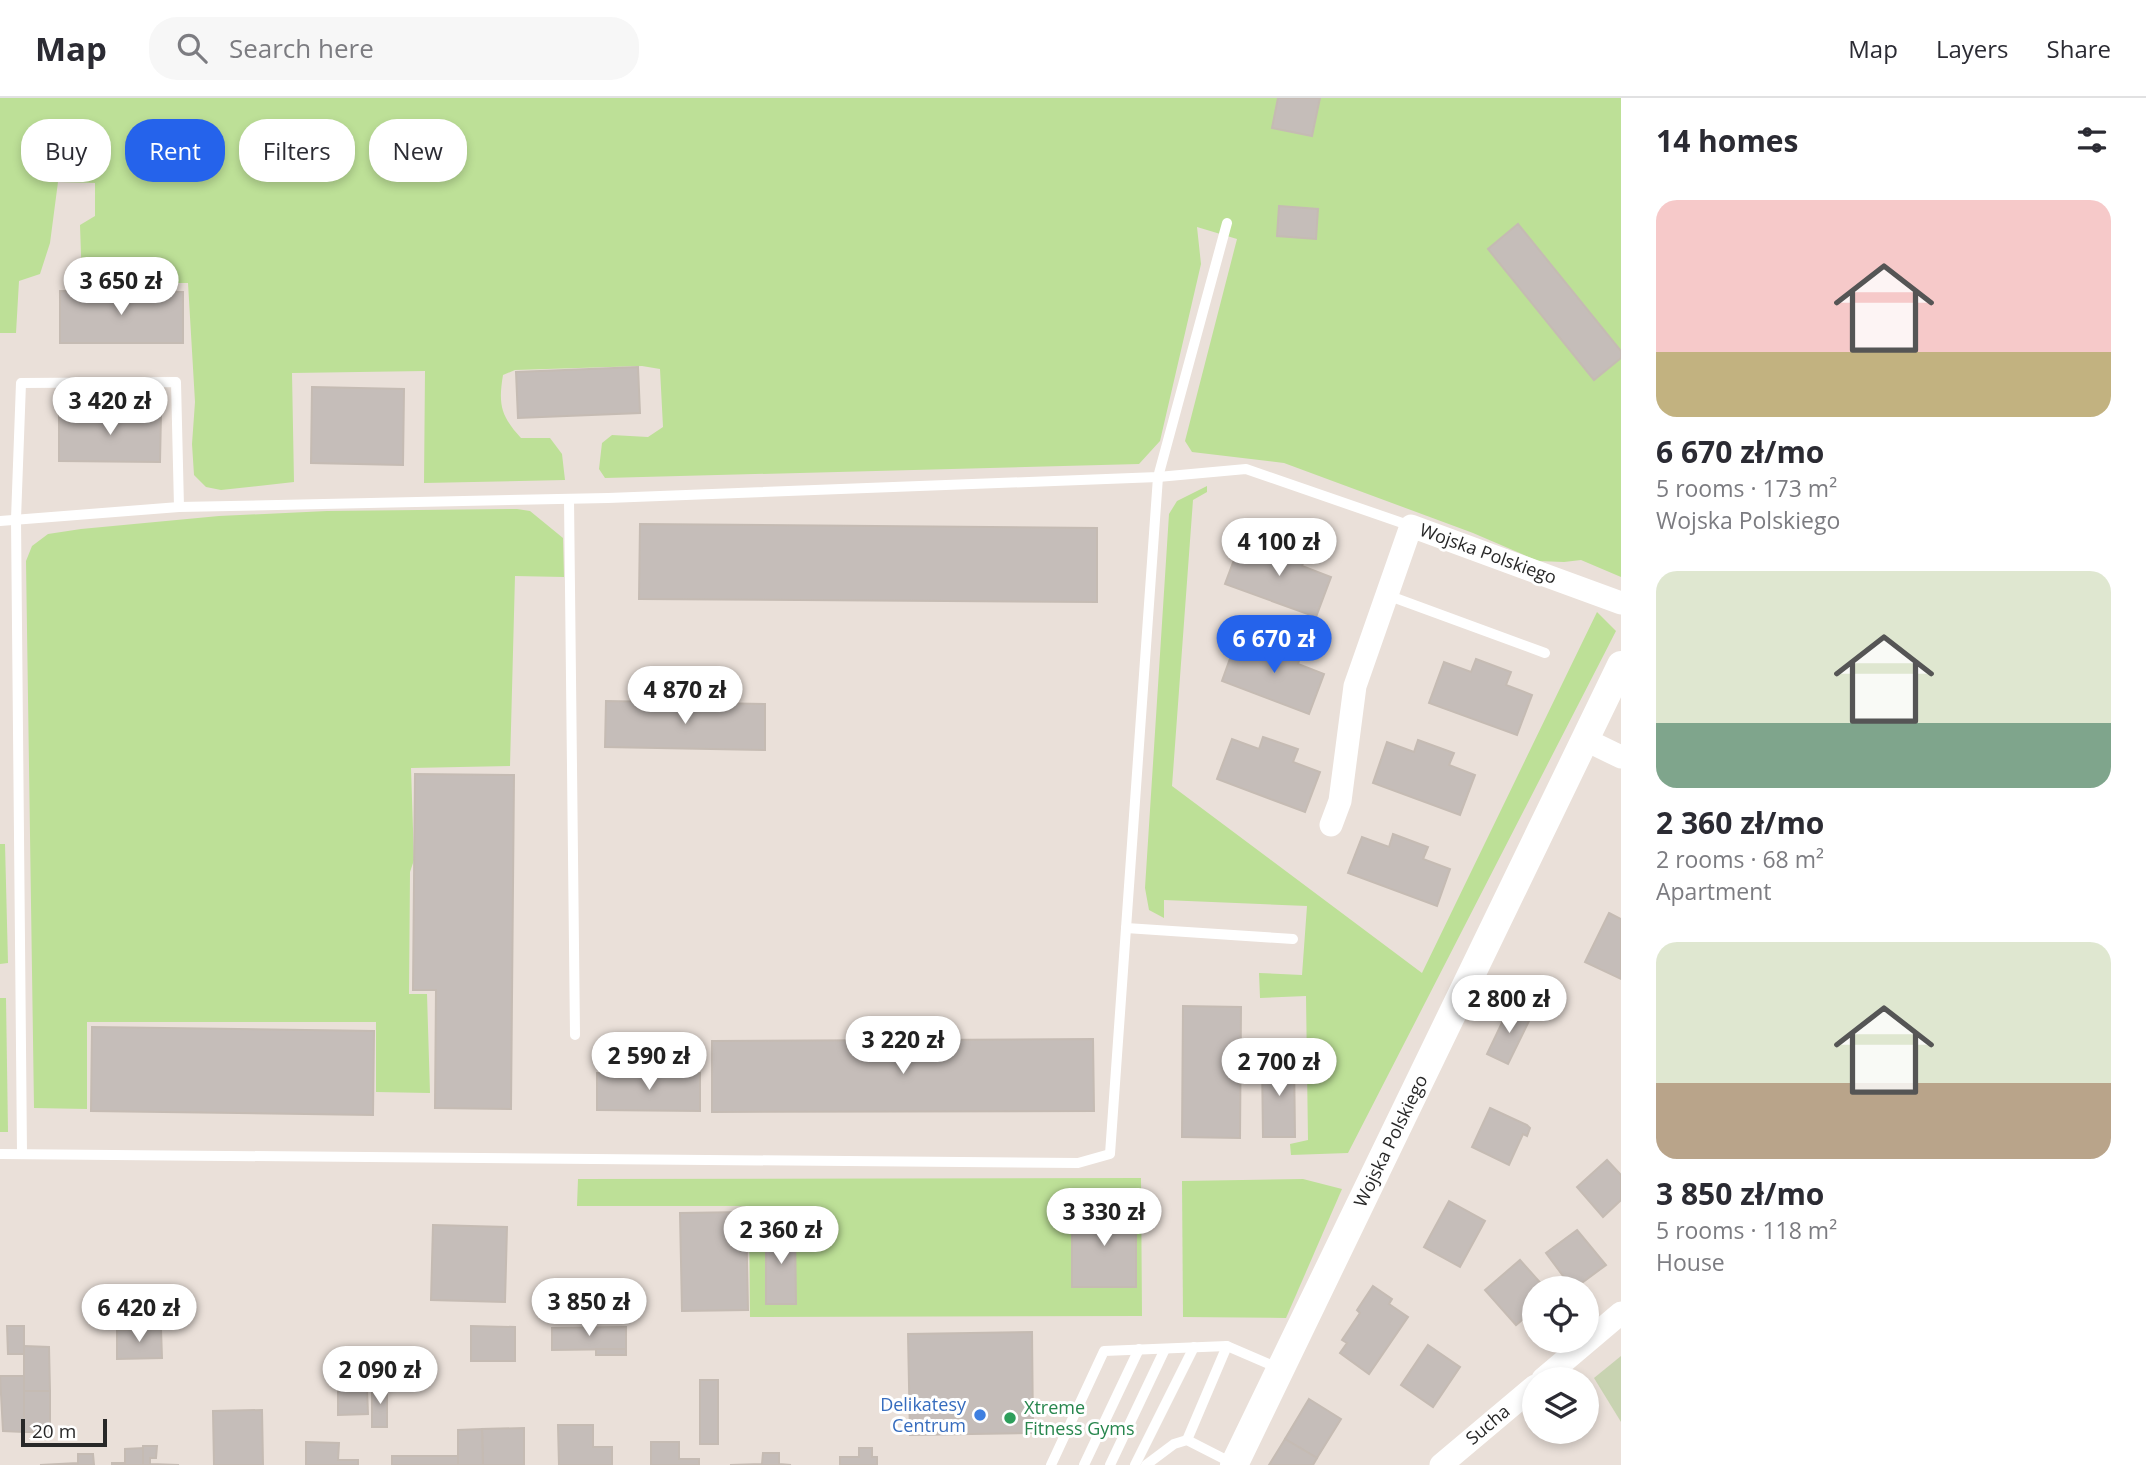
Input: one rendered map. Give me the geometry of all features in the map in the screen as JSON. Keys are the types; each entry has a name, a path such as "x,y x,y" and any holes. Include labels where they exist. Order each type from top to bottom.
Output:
{"street":[{"name":"Wojska Polskiego","path":"1331,825 1340,801 1355,686 1411,526 1621,603"},
{"name":"Wojska Polskiego","path":"1234,1465 1621,666"},
{"path":"1584,739 1621,757"},
{"path":"1557,1367 1621,1313"},
{"name":"Sucha","path":"1441,1465 1522,1397"}],"lane":[{"path":"0,1154 1078,1163 1110,1154 1158,477 1227,223"},
{"path":"22,1153 16,519 21,383 176,382 179,507"},
{"path":"0,521 179,507 569,499 1158,477 1246,469 1411,526"},
{"path":"569,499 575,1035"},
{"path":"1387,595 1545,653"},
{"path":"1126,928 1293,939"},
{"path":"1051,1465 1104,1351 1227,1346 1280,1369"},
{"path":"1187,1440 1227,1346"},
{"path":"1135,1465 1194,1347"},
{"path":"1084,1465 1139,1349"},
{"path":"1110,1465 1165,1349"},
{"path":"1146,1465 1174,1444 1187,1440 1234,1465"}],"green space":[{"path":"0,98 1621,98 1621,577 1581,560 1538,561 1473,533 1284,463 1192,452 1185,441 1237,239 1197,227 1201,264 1160,441 1139,464 605,478 599,469 602,443 612,435 648,437 663,427 660,369 642,366 515,370 503,375 501,402 509,423 521,438 550,438 562,454 565,480 424,483 425,371 292,373 294,482 221,490 206,487 194,475 192,444 195,402 188,283 82,283 80,225 95,216 95,183 58,182 50,243 40,274 19,281 16,333 0,333"},
{"path":"1207,486 1207,492 1193,500 1172,786 1422,973 1597,612 1616,631 1348,1153 1291,1155 1290,1144 1308,1140 1306,996 1260,998 1259,973 1302,975 1307,906 1164,900 1164,918 1149,910 1145,888 1169,514 1177,501"},
{"path":"327,511 530,511 563,538 564,577 515,576 510,766 411,768 414,860 410,872 409,994 427,994 430,1093 376,1092 376,1022 87,1022 87,1109 34,1108 26,561 32,546 48,534 219,516"},
{"path":"0,844 5,844 8,963 0,964"},
{"path":"0,998 6,998 8,1132 0,1132"},
{"path":"1141,1178 1142,1316 750,1317 749,1206 577,1206 578,1179"},
{"path":"1303,1179 1342,1189 1286,1318 1183,1317 1182,1181"},
{"path":"1621,1356 1621,1422 1599,1386 1599,1374"}],"building":[{"path":"1278,98 1320,98 1312,136 1272,128"},
{"path":"1279,206 1318,209 1316,239 1277,236"},
{"path":"1518,224 1621,351 1621,358 1594,380 1488,249"},
{"path":"60,291 183,292 183,343 60,343"},
{"path":"638,367 640,413 518,418 516,372"},
{"path":"312,387 404,389 403,465 311,463"},
{"path":"59,413 161,414 160,462 59,461"},
{"path":"640,524 1097,528 1097,602 639,599"},
{"path":"1271,542 1306,555 1302,566 1331,577 1316,617 1225,584 1240,544 1267,553"},
{"path":"1267,638 1302,651 1298,664 1324,674 1309,714 1222,681 1236,642 1262,651"},
{"path":"1476,659 1511,672 1506,685 1532,695 1517,735 1429,703 1444,662 1471,672"},
{"path":"606,701 765,704 765,750 605,747"},
{"path":"1263,737 1298,749 1293,762 1320,772 1305,812 1217,779 1232,739 1259,749"},
{"path":"1418,740 1454,753 1449,765 1475,775 1460,815 1373,783 1387,742 1414,752"},
{"path":"415,774 514,775 511,1109 435,1108 436,990 413,990"},
{"path":"1393,834 1428,847 1423,859 1450,869 1437,906 1348,873 1362,837 1389,847"},
{"path":"1609,913 1621,919 1621,979 1585,962"},
{"path":"1183,1006 1241,1007 1240,1138 1182,1137"},
{"path":"1510,1006 1531,1017 1508,1064 1487,1054"},
{"path":"92,1027 374,1031 373,1115 91,1111"},
{"path":"1093,1039 1094,1111 712,1112 712,1041"},
{"path":"1294,1058 1295,1137 1263,1137 1262,1059"},
{"path":"597,1073 700,1073 700,1111 597,1110"},
{"path":"1490,1108 1530,1128 1527,1136 1523,1134 1509,1165 1472,1147"},
{"path":"1607,1160 1621,1175 1621,1200 1603,1217 1577,1187"},
{"path":"1449,1201 1485,1221 1460,1267 1424,1247"},
{"path":"1072,1209 1136,1210 1136,1287 1072,1287"},
{"path":"746,1212 748,1310 682,1311 680,1213"},
{"path":"433,1225 507,1227 505,1302 431,1300"},
{"path":"766,1227 795,1227 796,1304 766,1304"},
{"path":"1577,1230 1606,1265 1591,1276 1563,1276 1546,1253"},
{"path":"1520,1260 1534,1276 1522,1276 1522,1320 1516,1325 1485,1290"},
{"path":"1373,1286 1392,1299 1389,1304 1408,1317 1369,1374 1340,1353 1347,1343 1342,1340 1360,1313 1357,1310"},
{"path":"7,1326 24,1326 24,1354 8,1354"},
{"path":"471,1326 515,1327 515,1361 471,1361"},
{"path":"626,1327 626,1349 552,1350 552,1328"},
{"path":"161,1329 162,1358 117,1359 117,1330"},
{"path":"1032,1332 1033,1433 910,1435 908,1334"},
{"path":"1428,1345 1460,1367 1433,1407 1401,1385"},
{"path":"24,1346 49,1347 50,1391 24,1391"},
{"path":"596,1349 626,1349 626,1355 596,1355"},
{"path":"0,1376 24,1376 24,1432 3,1431"},
{"path":"700,1380 718,1380 718,1444 700,1444"},
{"path":"372,1386 387,1386 387,1427 372,1427"},
{"path":"338,1388 367,1388 368,1414 338,1415"},
{"path":"24,1391 50,1391 50,1432 24,1432"},
{"path":"1309,1399 1341,1419 1317,1458 1285,1439"},
{"path":"262,1410 263,1465 214,1465 213,1411"},
{"path":"558,1425 593,1425 593,1447 612,1447 612,1465 559,1465"},
{"path":"524,1428 524,1465 483,1465 482,1429"},
{"path":"482,1429 483,1465 458,1465 458,1430"},
{"path":"1285,1439 1317,1458 1313,1465 1269,1465"},
{"path":"306,1442 339,1443 338,1460 358,1460 358,1465 306,1465"},
{"path":"651,1442 679,1442 679,1459 699,1459 699,1465 651,1465"},
{"path":"143,1446 157,1446 156,1458 150,1458 150,1464 179,1465 143,1465"},
{"path":"143,1448 143,1465 112,1465 125,1463 125,1449"},
{"path":"859,1448 872,1448 872,1457 877,1457 877,1465 840,1465 840,1457 859,1457"},
{"path":"763,1453 779,1453 779,1464 791,1465 730,1465 762,1464"},
{"path":"78,1454 93,1454 94,1465 40,1465 78,1463"},
{"path":"392,1456 458,1456 458,1465 392,1465"}],"place":[{"name":"Delikatesy Centrum","path":"980,1415"},
{"name":"Xtreme Fitness Gyms","path":"1010,1418"}]}
